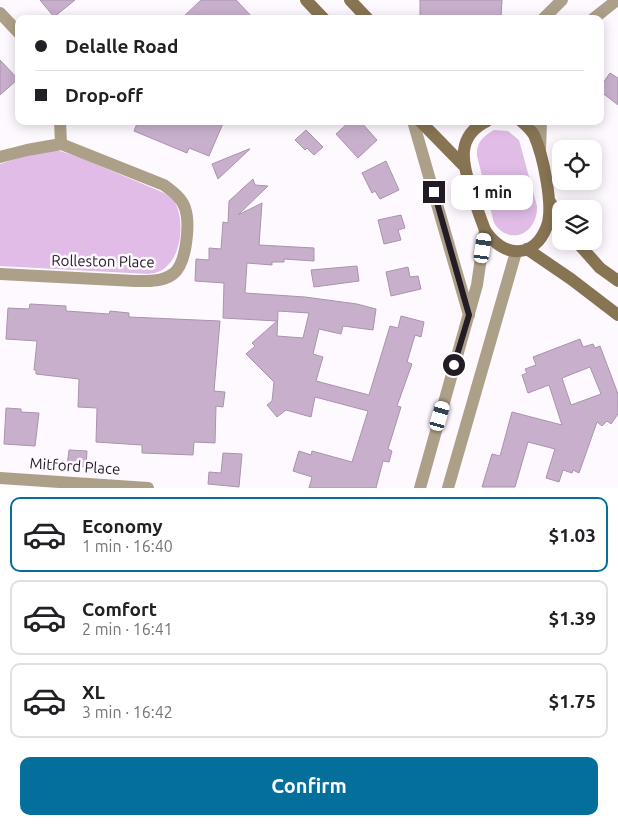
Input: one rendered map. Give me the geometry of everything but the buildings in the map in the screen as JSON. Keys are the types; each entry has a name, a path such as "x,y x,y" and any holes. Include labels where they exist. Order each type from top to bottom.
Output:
{"street":[{"path":"306,0 320,15"},
{"path":"350,0 364,15"},
{"path":"547,15 562,0"},
{"path":"598,15 617,0"},
{"path":"0,13 15,29"},
{"path":"0,157 61,144 60,125"},
{"path":"414,125 469,315"},
{"path":"424,125 463,165"},
{"path":"477,125 466,141 463,152 463,165 485,230 491,240 507,250 521,250 536,242 547,225 549,200 540,153 533,134 526,125"},
{"path":"540,153 541,125"},
{"name":"Rolleston Place","path":"0,274 156,280 174,273 180,267 186,245 187,216 184,206 171,190 156,180 61,144"},
{"path":"549,200 552,205"},
{"path":"420,488 477,285 485,230"},
{"path":"521,250 571,279 618,315"},
{"path":"448,488 521,250"},
{"path":"584,250 600,268 618,281"},
{"name":"Mitford Place","path":"0,478 148,488"}],"shaded area":[{"path":"494,130 508,131 519,140 537,206 533,223 522,234 508,234 500,230 494,223 477,156 481,140"},
{"path":"57,150 162,192 173,200 180,217 181,226 176,254 166,267 155,273 148,274 0,266 0,164 37,152"}],"route":[{"path":"434,192 469,315 454,365"}]}
